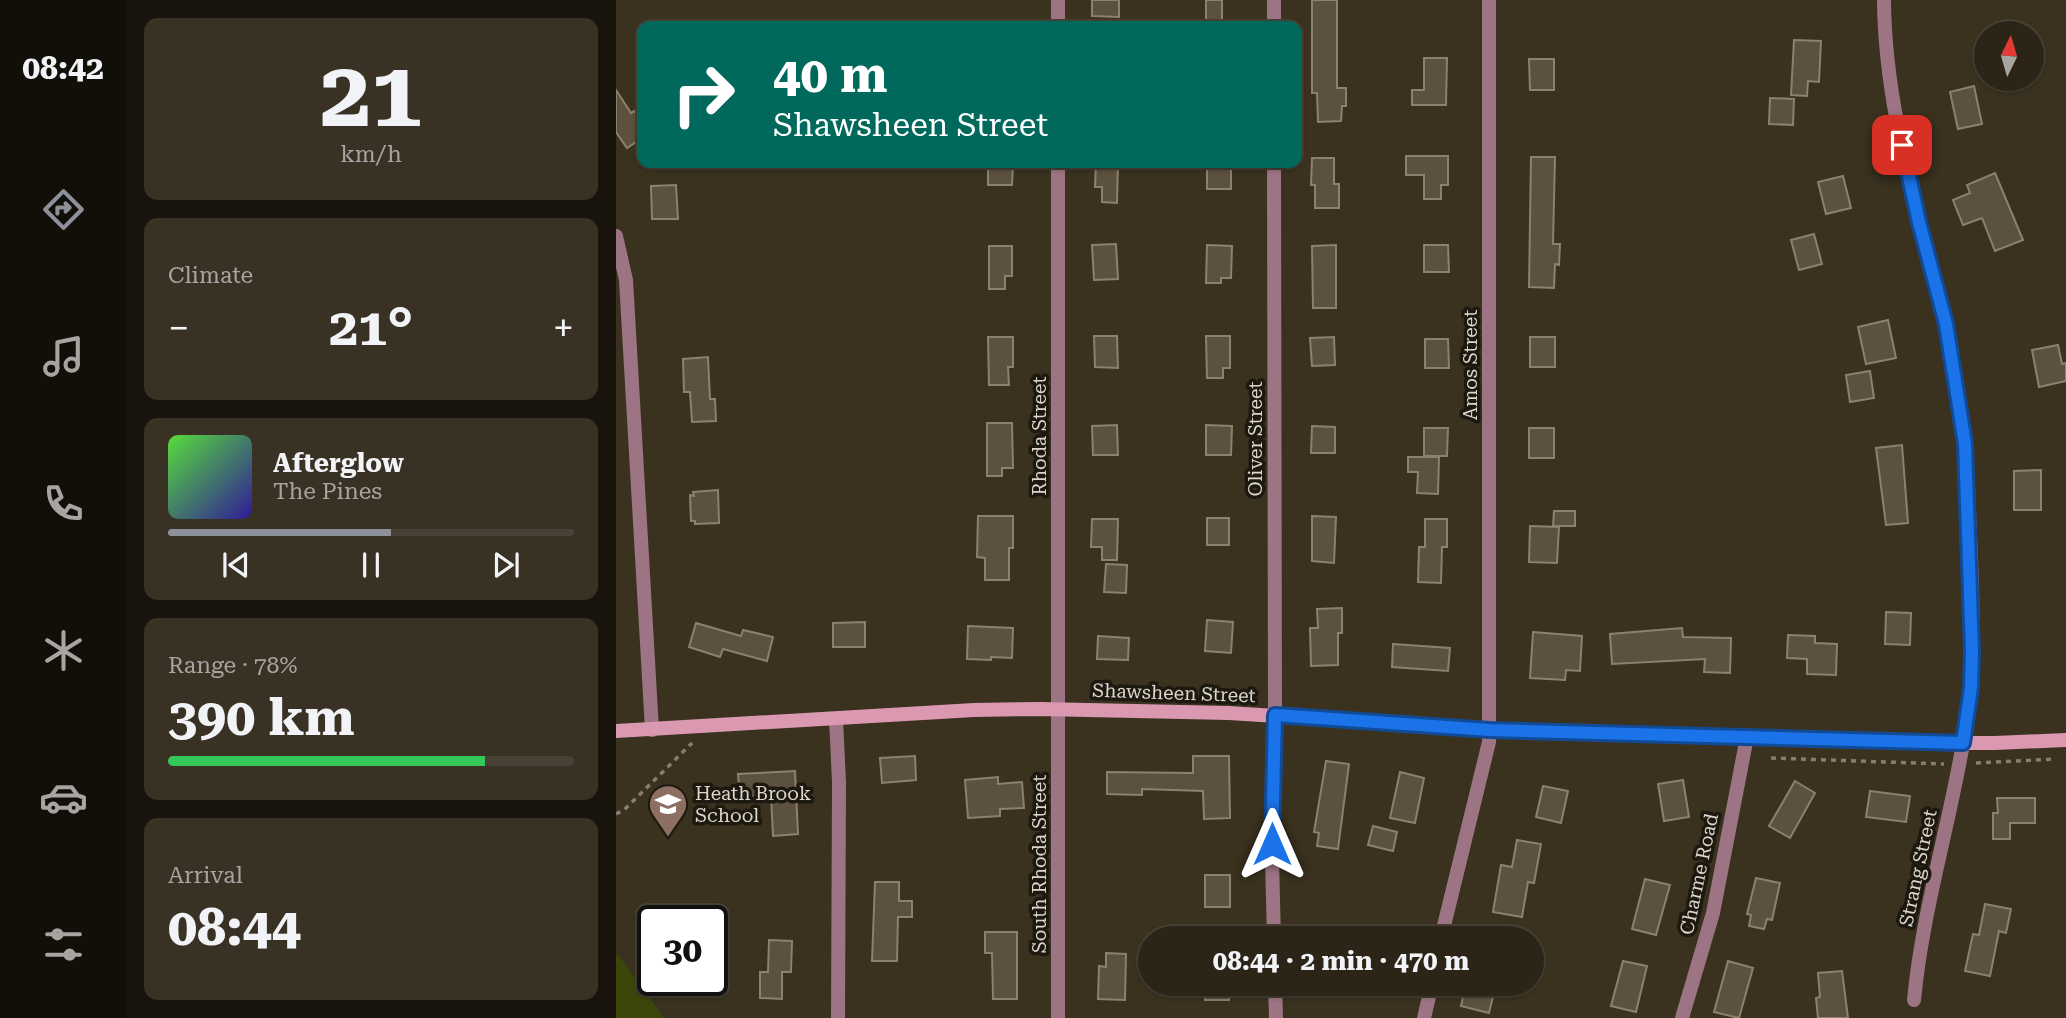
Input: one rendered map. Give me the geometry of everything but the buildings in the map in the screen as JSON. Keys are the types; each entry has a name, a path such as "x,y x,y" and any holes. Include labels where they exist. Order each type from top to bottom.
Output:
{"main road":[{"name":"Shawsheen Street","path":"616,731 974,710 1059,709 1275,715 1490,730 1963,743 2066,740"}],"street":[{"path":"1058,0 1058,21"},
{"path":"1274,0 1274,21"},
{"name":"Amos Street","path":"1444,926 1485,763 1490,730 1489,0"},
{"name":"Strang Street","path":"1884,0 1886,55 1895,114 1919,222 1946,324 1965,444 1972,652 1971,688 1963,743 1920,952 1914,1000"},
{"name":"Rhoda Street","path":"1058,168 1059,709"},
{"name":"Oliver Street","path":"1273,926 1274,168"},
{"path":"616,236 626,280 652,730"},
{"name":"South Rhoda Street","path":"1058,1018 1059,709"},
{"path":"836,719 839,782 838,1018"},
{"name":"Charme Road","path":"1682,1018 1713,913 1747,737"},
{"path":"1275,996 1276,1018"},
{"path":"1424,1018 1429,996"}],"path":[{"path":"616,814 624,810 692,743 690,727"}],"green space":[{"path":"616,956 619,956 637,981 637,996 648,996 664,1018 616,1018"}],"place":[{"name":"Heath Brook School","path":"668,838"}],"route":[{"path":"1272,844 1275,715 1490,730 1963,743 1971,688 1972,652 1972,583 1965,444 1953,357 1902,145"}]}
